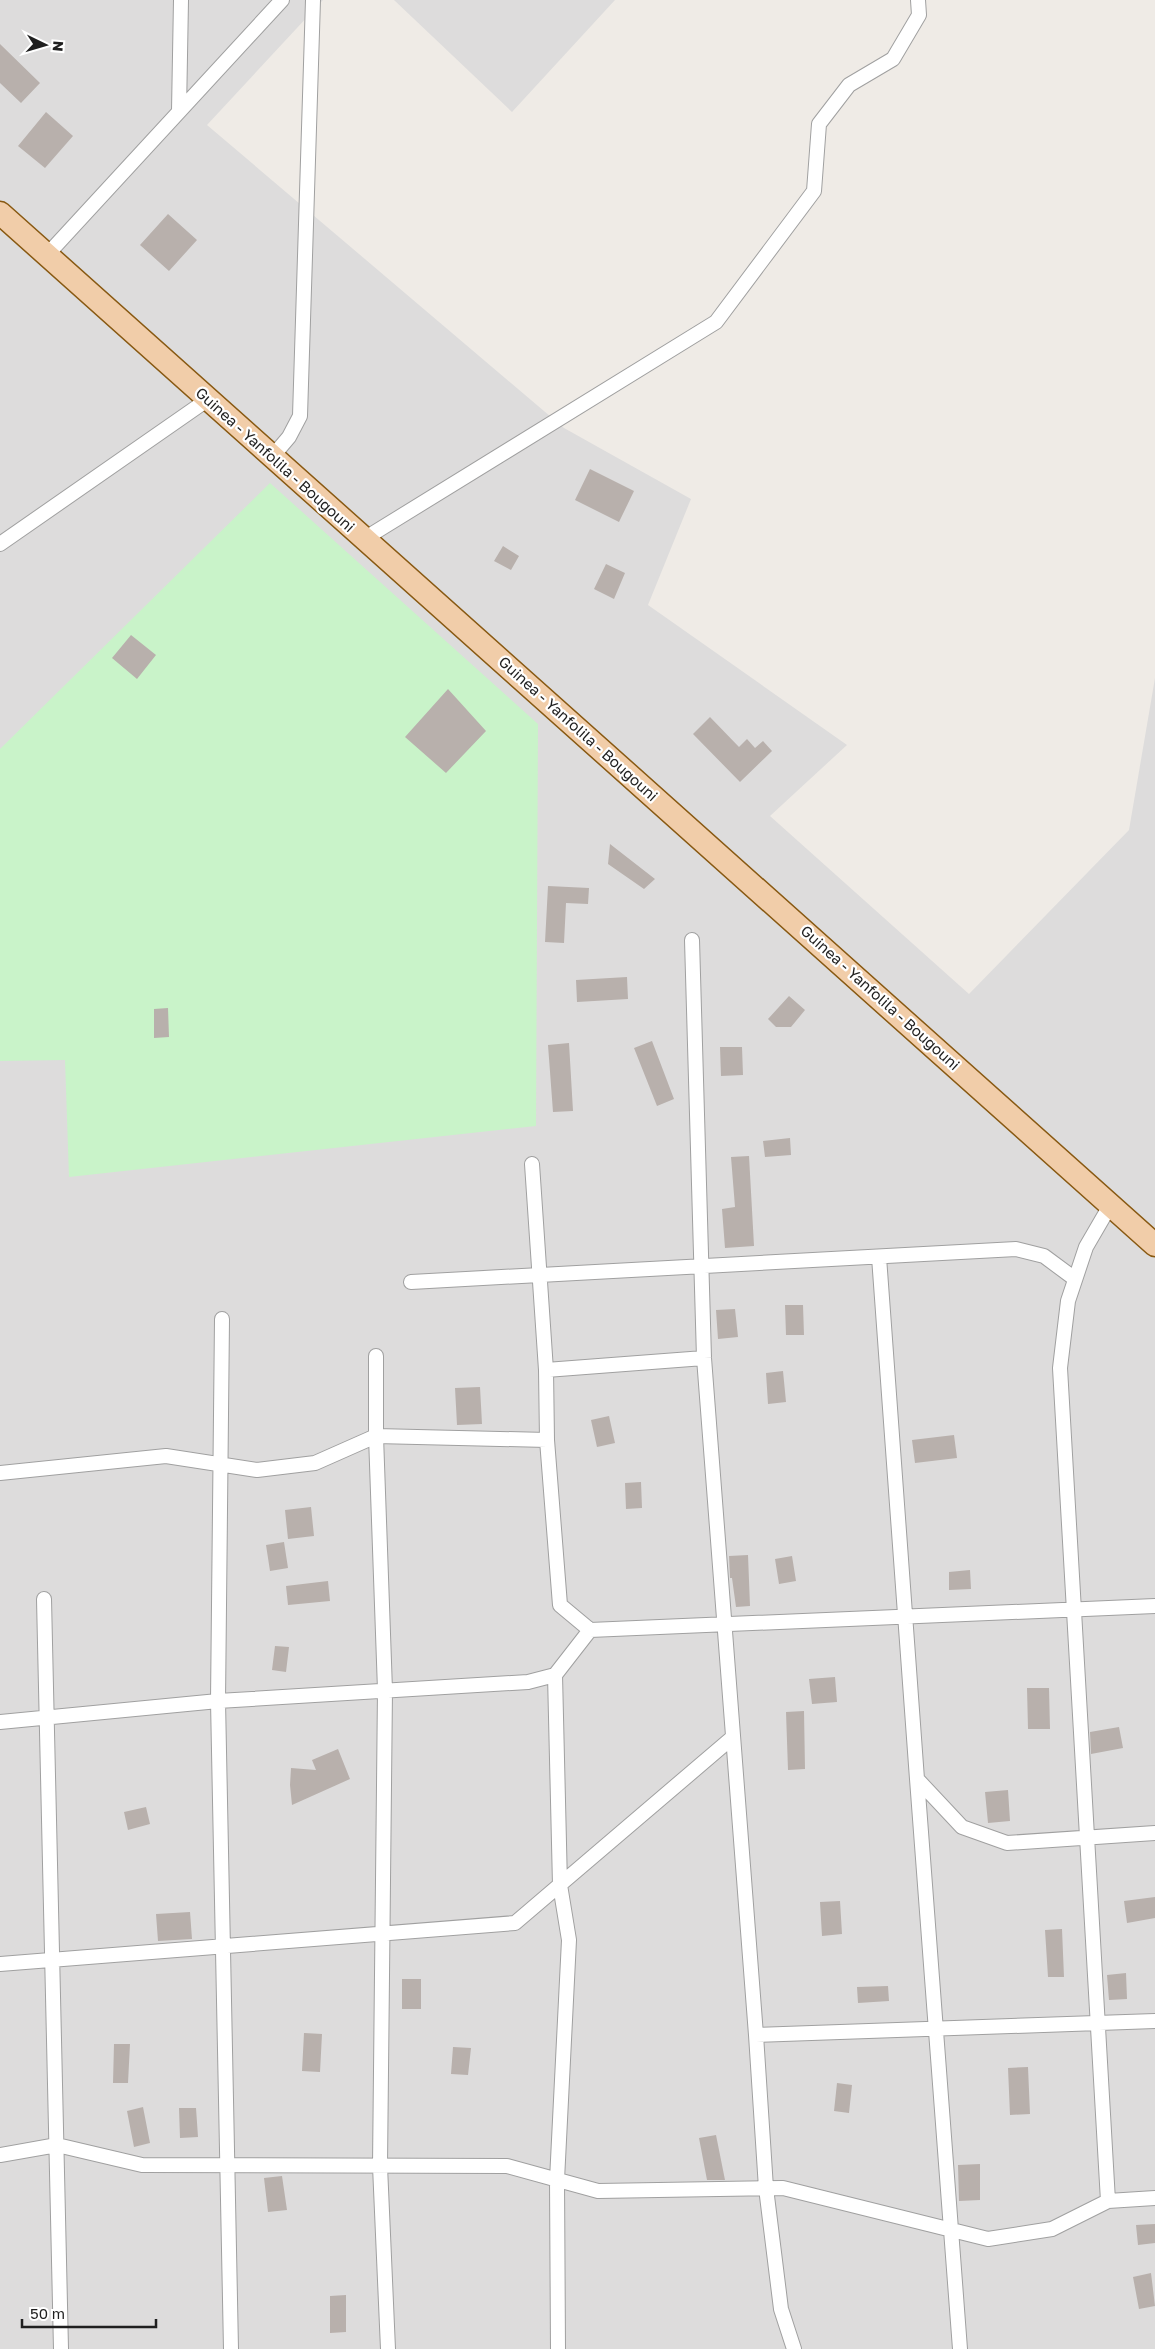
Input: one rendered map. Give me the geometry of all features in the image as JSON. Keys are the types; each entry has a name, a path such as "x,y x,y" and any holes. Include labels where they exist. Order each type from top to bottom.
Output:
{"main road":[{"name":"Guinea - Yanfolila - Bougouni","path":"0,213 207,400 1155,1245"}],"street":[{"path":"179,112 181,0"},
{"path":"47,255 282,0"},
{"path":"272,457 289,437 300,416 312,0"},
{"path":"364,539 716,322 814,191 819,124 849,85 893,59 919,15 918,0"},
{"path":"0,544 207,400"},
{"path":"692,940 704,1358 766,2188 781,2309 794,2349"},
{"path":"532,1164 546,1370 547,1440 560,1605 590,1630 1155,1606"},
{"path":"1108,2201 1060,1368 1068,1301 1086,1247 1111,1204"},
{"path":"411,1282 1016,1249 1044,1256 1075,1279"},
{"path":"879,1256 904,1617 918,1779 960,2349"},
{"path":"222,1319 218,1701 231,2349"},
{"path":"376,1356 376,1436 386,1690 380,2166 388,2349"},
{"path":"546,1370 704,1358"},
{"path":"0,1473 166,1456 257,1470 315,1463 376,1436 547,1440"},
{"path":"44,1599 61,2349"},
{"path":"0,1722 218,1701 528,1682 555,1675 590,1630"},
{"path":"555,1675 560,1885 569,1940 557,2180 558,2349"},
{"path":"0,1964 382,1932 515,1923 733,1737"},
{"path":"918,1779 962,1827 1007,1844 1155,1833"},
{"path":"756,2035 1155,2021"},
{"path":"0,2154 57,2145 142,2165 507,2166 598,2191 783,2188 988,2239 1052,2229 1108,2201 1155,2198"}],"shaded area":[{"path":"0,0 323,0 207,125 564,428 691,499 648,605 847,745 770,816 969,994 1129,830 1155,678 1155,2349 0,2349"},
{"path":"394,0 615,0 512,112"}],"green space":[{"path":"270,483 538,724 536,1126 69,1177 65,1060 0,1061 0,749"}],"building":[{"path":"0,44 40,83 21,103 0,83"},
{"path":"46,112 73,136 45,168 18,146"},
{"path":"168,214 197,240 169,271 140,245"},
{"path":"590,469 634,491 619,522 575,500"},
{"path":"503,546 519,556 511,570 494,561"},
{"path":"606,564 625,573 614,599 594,589"},
{"path":"131,635 156,655 137,679 112,658"},
{"path":"448,689 486,731 446,773 405,737"},
{"path":"710,717 739,747 747,739 755,748 763,741 772,751 740,782 693,734"},
{"path":"610,844 655,879 644,889 608,864"},
{"path":"548,886 589,888 588,904 566,903 564,943 545,942"},
{"path":"627,977 628,999 577,1002 576,980"},
{"path":"789,996 805,1010 791,1027 776,1027 768,1019"},
{"path":"168,1008 169,1037 154,1038 154,1009"},
{"path":"652,1041 674,1099 657,1106 634,1048"},
{"path":"569,1043 573,1111 553,1112 548,1045"},
{"path":"720,1047 742,1047 743,1075 721,1076"},
{"path":"790,1138 791,1155 765,1157 763,1141"},
{"path":"749,1156 754,1246 725,1248 722,1209 735,1207 731,1157"},
{"path":"785,1305 803,1305 804,1335 786,1335"},
{"path":"735,1309 738,1337 718,1339 716,1310"},
{"path":"783,1371 786,1402 768,1404 766,1373"},
{"path":"480,1387 482,1424 457,1425 455,1388"},
{"path":"609,1416 615,1443 597,1447 591,1420"},
{"path":"954,1435 957,1458 915,1463 912,1440"},
{"path":"641,1482 642,1508 626,1509 625,1483"},
{"path":"311,1507 314,1536 288,1539 285,1510"},
{"path":"284,1542 288,1568 270,1571 266,1545"},
{"path":"748,1555 750,1606 736,1607 732,1578 730,1578 729,1556"},
{"path":"792,1556 796,1581 779,1584 775,1559"},
{"path":"970,1570 971,1589 949,1590 949,1572"},
{"path":"328,1581 330,1601 288,1605 286,1586"},
{"path":"275,1646 289,1647 286,1672 272,1670"},
{"path":"835,1677 837,1702 812,1704 809,1679"},
{"path":"1027,1688 1049,1688 1050,1729 1028,1729"},
{"path":"804,1711 805,1769 788,1770 786,1712"},
{"path":"1119,1727 1123,1748 1091,1754 1090,1732"},
{"path":"338,1749 350,1779 292,1805 291,1768 316,1770 312,1760"},
{"path":"1008,1790 1010,1821 988,1823 985,1792"},
{"path":"146,1807 150,1824 128,1830 124,1812"},
{"path":"1155,1897 1155,1918 1127,1923 1124,1901"},
{"path":"840,1901 842,1934 822,1936 820,1902"},
{"path":"190,1912 192,1939 158,1941 156,1914"},
{"path":"1062,1929 1064,1977 1048,1977 1045,1930"},
{"path":"1126,1973 1127,1999 1109,2000 1107,1975"},
{"path":"402,1979 421,1979 421,2009 402,2009"},
{"path":"888,1986 889,2001 858,2003 857,1987"},
{"path":"304,2033 322,2034 320,2072 302,2071"},
{"path":"114,2044 130,2044 128,2083 113,2083"},
{"path":"453,2047 471,2048 468,2075 451,2074"},
{"path":"1028,2067 1030,2114 1010,2115 1008,2068"},
{"path":"837,2083 852,2085 849,2113 834,2111"},
{"path":"143,2107 150,2143 134,2147 127,2111"},
{"path":"179,2108 196,2108 198,2137 180,2138"},
{"path":"716,2135 725,2180 707,2180 699,2138"},
{"path":"980,2164 980,2200 959,2201 958,2165"},
{"path":"282,2176 287,2210 268,2212 264,2178"},
{"path":"1155,2224 1155,2243 1138,2245 1136,2225"},
{"path":"1151,2273 1155,2306 1139,2309 1133,2277"},
{"path":"346,2295 346,2332 330,2333 330,2296"}]}
